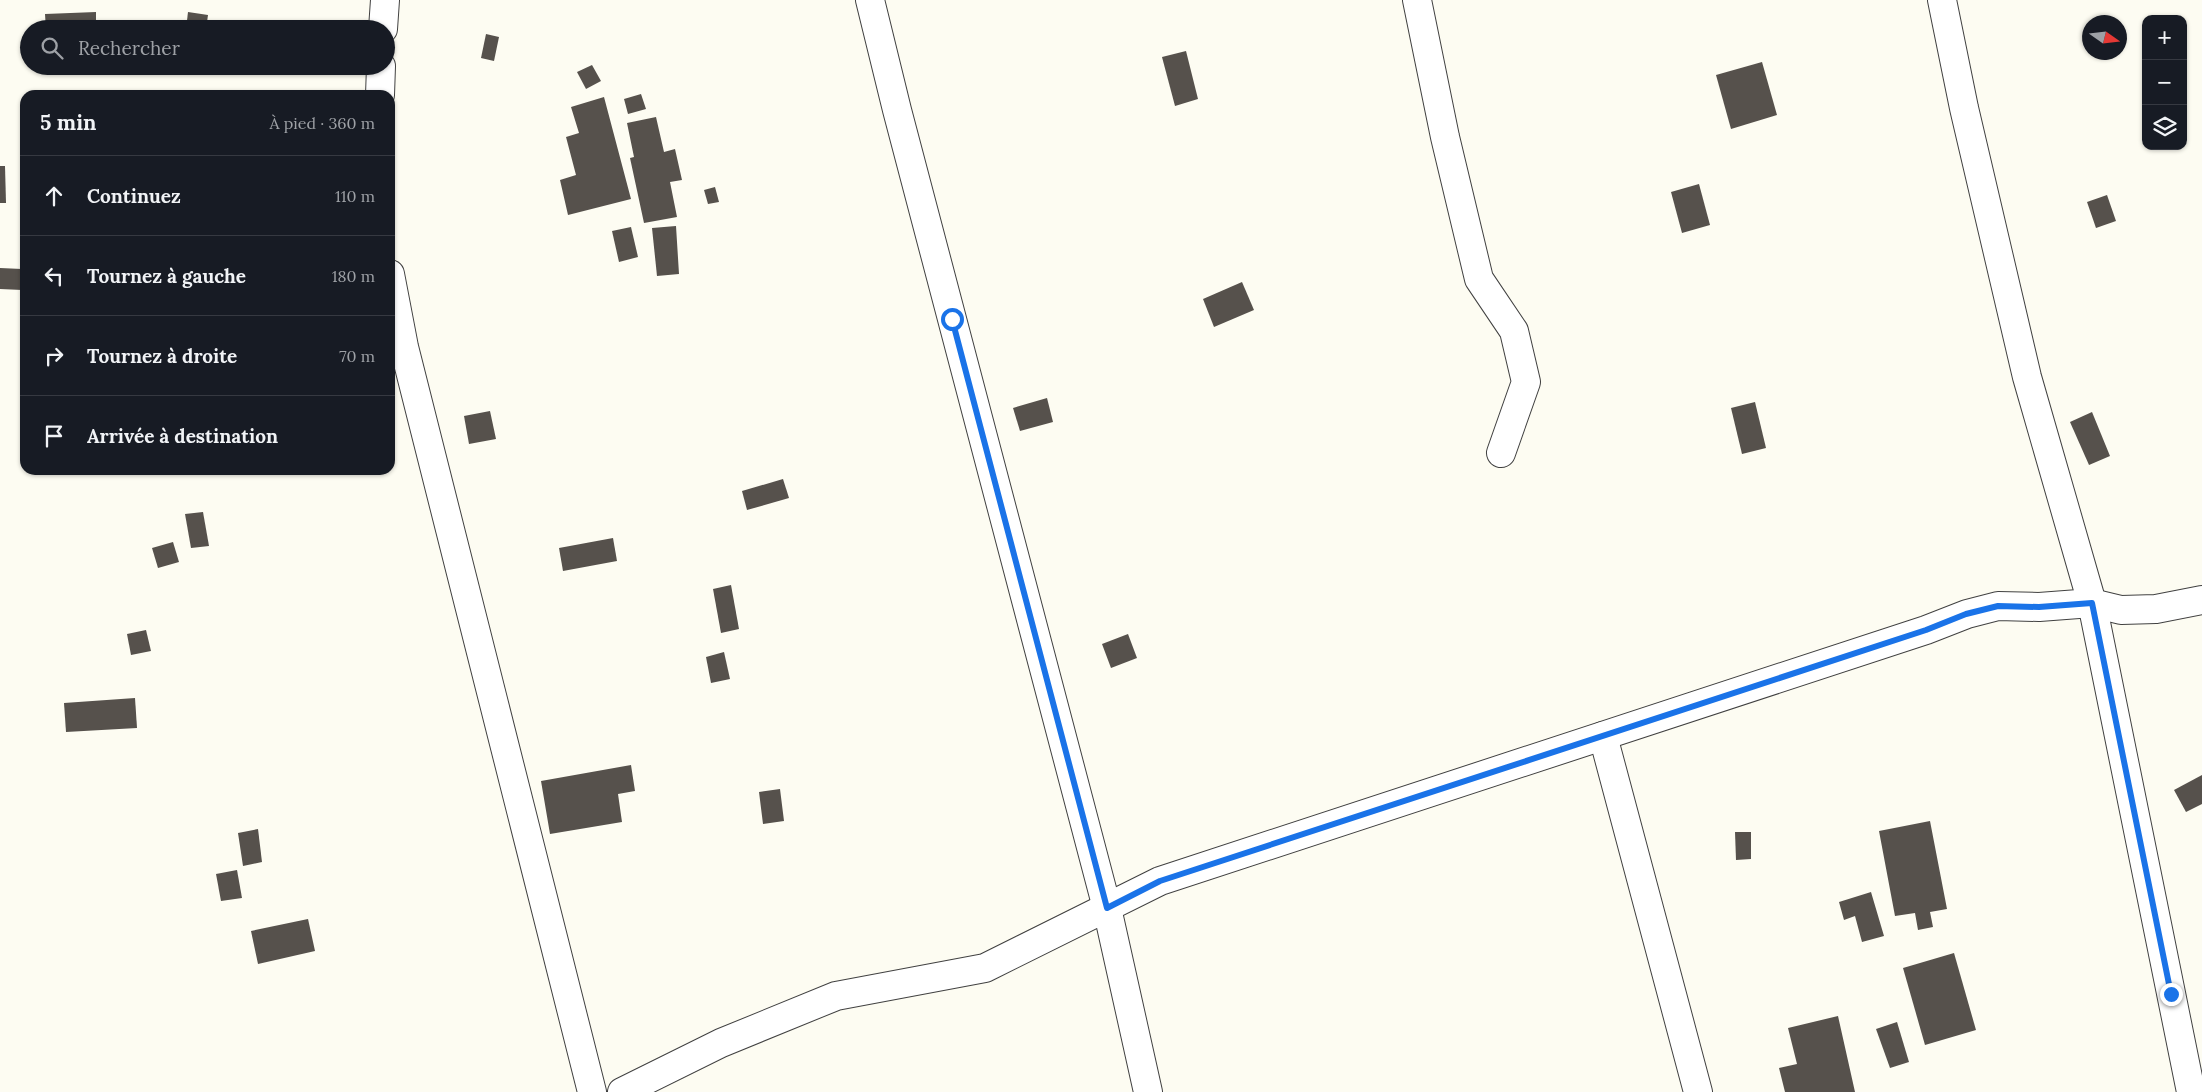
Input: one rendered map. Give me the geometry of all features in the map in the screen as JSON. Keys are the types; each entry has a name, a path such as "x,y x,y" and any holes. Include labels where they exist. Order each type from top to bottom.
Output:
{"street":[{"path":"384,20 385,0"},
{"path":"870,0 1107,908 1148,1092"},
{"path":"1417,0 1445,137 1479,279 1514,331 1526,382 1501,453"},
{"path":"1942,0 1964,108 2027,378 2092,603 2191,1092"},
{"path":"380,90 381,75"},
{"path":"395,300 404,347 592,1092"},
{"path":"622,1092 721,1042 836,996 985,968 1160,881 1926,630 1982,609 1998,606 2039,607 2092,603 2121,610 2156,610 2202,600"},
{"path":"1603,736 1698,1092"}],"building":[{"path":"96,12 96,20 45,20 45,14"},
{"path":"188,12 208,15 207,20 187,20"},
{"path":"486,34 499,37 494,61 481,58"},
{"path":"1186,51 1198,99 1175,106 1162,57"},
{"path":"1762,62 1777,115 1731,129 1716,75"},
{"path":"592,65 601,81 586,89 577,72"},
{"path":"641,94 646,109 628,114 624,99"},
{"path":"604,97 631,199 568,215 560,180 576,175 566,137 579,133 571,107"},
{"path":"656,117 664,152 675,149 682,180 670,182 677,217 644,223 630,158 634,157 627,123"},
{"path":"0,166 5,166 6,203 0,203"},
{"path":"1699,184 1710,225 1682,233 1671,192"},
{"path":"715,187 719,202 708,204 704,190"},
{"path":"2107,195 2116,221 2096,228 2087,202"},
{"path":"676,226 679,274 657,276 652,228"},
{"path":"631,227 638,257 619,262 612,231"},
{"path":"0,268 20,269 20,290 0,289"},
{"path":"1242,282 1254,310 1214,327 1203,299"},
{"path":"1047,398 1053,422 1020,431 1013,408"},
{"path":"1755,402 1766,448 1742,454 1731,408"},
{"path":"490,411 496,439 469,444 464,416"},
{"path":"2092,412 2110,456 2089,465 2070,422"},
{"path":"783,479 789,498 747,510 742,491"},
{"path":"203,512 209,546 191,548 185,514"},
{"path":"613,538 617,561 563,571 559,548"},
{"path":"173,542 179,562 158,568 152,548"},
{"path":"731,585 739,629 721,633 713,589"},
{"path":"146,630 151,651 131,655 127,634"},
{"path":"1128,634 1137,658 1111,668 1102,644"},
{"path":"724,652 730,679 711,683 706,657"},
{"path":"135,698 137,728 66,732 64,703"},
{"path":"631,765 635,791 618,794 622,822 550,834 541,781"},
{"path":"2202,775 2202,804 2186,812 2174,790"},
{"path":"780,789 784,821 763,824 759,792"},
{"path":"1930,821 1947,909 1930,912 1933,927 1918,930 1915,913 1895,916 1879,831"},
{"path":"258,829 262,862 243,866 238,833"},
{"path":"1735,832 1751,832 1751,859 1736,860"},
{"path":"237,870 242,898 221,901 216,874"},
{"path":"1871,892 1884,936 1862,942 1855,916 1844,920 1839,902"},
{"path":"308,919 315,951 258,964 251,931"},
{"path":"1954,953 1976,1030 1925,1045 1903,968"},
{"path":"1838,1016 1855,1092 1785,1092 1779,1068 1797,1064 1788,1028"},
{"path":"1897,1022 1909,1062 1890,1068 1876,1029"}],"route":[{"path":"952,319 1107,908 1160,881 1926,630 1982,609 2013,605 2039,607 2092,603 2171,994"}]}
